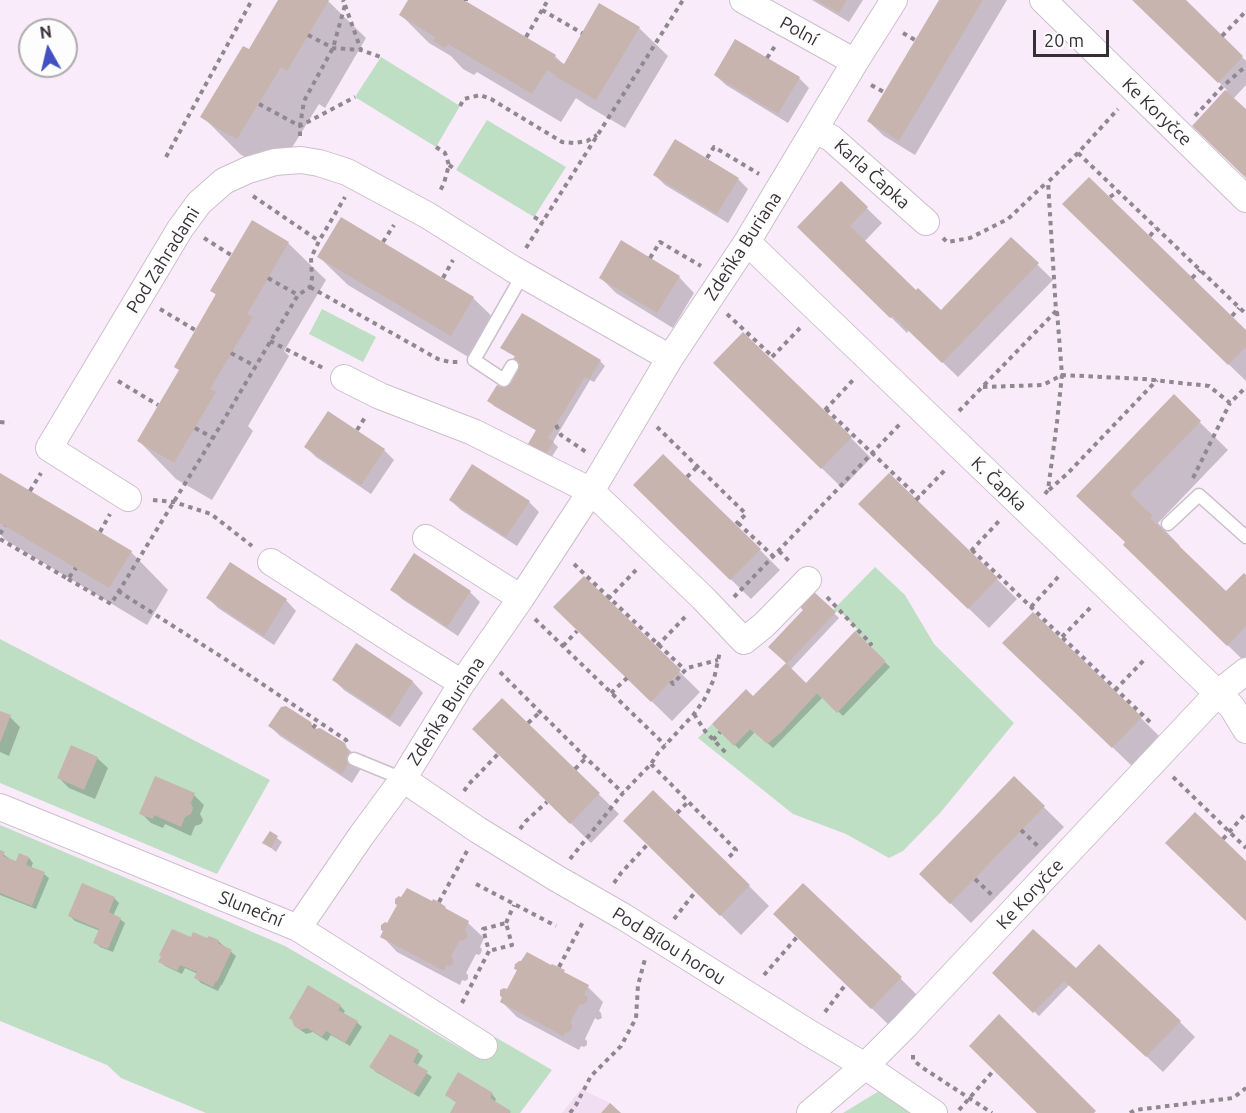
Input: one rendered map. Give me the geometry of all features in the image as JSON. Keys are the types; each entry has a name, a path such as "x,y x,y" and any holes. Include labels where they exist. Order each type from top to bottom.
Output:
{"street":[{"name":"Polní","path":"743,0 860,71"},
{"name":"Zdeňka Buriana","path":"298,928 403,779 462,683 524,606 670,358 747,242 815,130 860,71 894,0"},
{"name":"Ke Koryčce","path":"1042,0 1246,199"},
{"name":"Karla Čapka","path":"815,130 831,138 926,222"},
{"name":"Pod Zahradami","path":"128,498 49,448 180,229 199,203 224,181 248,170 275,162 301,160 320,163 347,172 427,215 518,271 670,358"},
{"name":"K. Čapka","path":"747,242 1232,707 1246,730"},
{"path":"344,378 380,396 473,432 591,491 711,606 744,641 764,625 808,580"},
{"path":"426,538 524,606"},
{"path":"271,562 462,683"},
{"name":"Ke Koryčce","path":"810,1113 865,1066 905,1026 1217,694 1246,671"},
{"name":"Pod Bílou horou","path":"403,779 478,830 865,1066 934,1113"},
{"name":"Sluneční","path":"0,807 298,928 484,1046"}],"lane":[{"path":"512,366 504,380 474,360 518,271"},
{"path":"1168,525 1199,495 1246,537"},
{"path":"354,759 403,779"}],"path":[{"path":"166,157 252,0"},
{"path":"526,37 548,0"},
{"path":"518,271 543,222 683,0"},
{"path":"301,160 300,126 304,101 333,48 344,3"},
{"path":"344,3 361,50"},
{"path":"542,10 582,33"},
{"path":"1222,36 1246,11"},
{"path":"308,35 333,48 361,50 381,57"},
{"path":"1178,134 1222,87 1246,66"},
{"path":"860,71 884,92"},
{"path":"460,106 464,99 480,95 491,99 562,142 587,141 597,135"},
{"path":"300,126 355,97"},
{"path":"259,104 300,126"},
{"path":"926,222 947,242 970,238 1008,219 1078,153 1112,117"},
{"path":"427,215 444,183 449,165 445,153 436,147"},
{"path":"707,158 714,147 761,175"},
{"path":"1078,153 1246,314"},
{"path":"449,165 456,170"},
{"path":"1048,182 1062,375 1048,490"},
{"path":"0,539 111,604 298,295 310,287 311,258 350,189"},
{"path":"244,190 319,241"},
{"path":"1110,197 1118,191"},
{"path":"383,242 399,217"},
{"path":"534,217 543,222"},
{"path":"1150,236 1156,228"},
{"path":"198,234 231,255"},
{"path":"650,258 660,242 704,268"},
{"path":"443,278 459,252"},
{"path":"1192,278 1200,270"},
{"path":"268,278 298,295"},
{"path":"310,287 438,359 450,362 474,360"},
{"path":"154,305 195,330"},
{"path":"1232,316 1239,308"},
{"path":"724,311 772,358 801,328"},
{"path":"941,429 1056,311"},
{"path":"270,341 344,378"},
{"path":"231,353 255,366"},
{"path":"982,387 1043,386 1062,375 1157,380 1209,386 1230,404"},
{"path":"112,377 158,405"},
{"path":"854,379 826,410 917,499 947,468"},
{"path":"1026,511 1069,472 1157,380"},
{"path":"1199,495 1191,480 1230,404 1246,387"},
{"path":"357,430 364,419"},
{"path":"0,422 9,423"},
{"path":"652,422 746,514 737,524 773,556"},
{"path":"733,598 901,423"},
{"path":"556,425 561,435 590,456"},
{"path":"195,428 213,438"},
{"path":"687,477 698,467"},
{"path":"128,498 174,502 211,514 271,562"},
{"path":"1000,520 972,551 1154,726"},
{"path":"0,534 5,526"},
{"path":"572,562 685,670"},
{"path":"608,598 639,567"},
{"path":"68,579 76,568"},
{"path":"1031,607 1059,576"},
{"path":"118,590 346,740 354,759"},
{"path":"524,606 665,745"},
{"path":"1062,638 1091,607"},
{"path":"658,646 688,614"},
{"path":"563,646 578,631"},
{"path":"556,878 623,793 694,714 714,679 721,650"},
{"path":"1116,690 1145,659"},
{"path":"671,681 673,684 687,668 718,660"},
{"path":"494,666 623,793"},
{"path":"611,693 627,678"},
{"path":"528,723 540,712"},
{"path":"694,714 705,731 728,755"},
{"path":"313,728 318,721"},
{"path":"713,740 720,732"},
{"path":"450,812 468,784 498,754"},
{"path":"575,769 586,758"},
{"path":"1156,760 1246,848"},
{"path":"651,764 736,850 726,860"},
{"path":"677,813 688,801"},
{"path":"508,848 526,821 547,802"},
{"path":"1223,839 1246,813"},
{"path":"439,902 478,830"},
{"path":"1021,830 1047,854"},
{"path":"559,968 598,903 647,845"},
{"path":"975,879 1000,903"},
{"path":"476,884 555,926"},
{"path":"570,1113 591,1076 621,1046 636,1018 640,972 645,960 696,891"},
{"path":"489,951 512,945 506,923 514,905"},
{"path":"451,1025 489,951 483,930 506,923"},
{"path":"749,996 797,937"},
{"path":"809,1033 846,984"},
{"path":"913,1051 912,1060 992,1113"},
{"path":"957,1113 994,1070"},
{"path":"1130,1113 1135,1110 1233,1098 1246,1088"}],"shaded area":[{"path":"581,1089 610,1103 621,1113 562,1113"}],"green space":[{"path":"381,57 460,106 436,147 355,97"},
{"path":"487,120 566,167 534,217 456,170"},
{"path":"322,309 376,337 363,362 309,334"},
{"path":"875,567 905,595 934,644 1014,723 940,813 903,851 889,858 846,834 793,814 698,738 712,724 734,745 750,729 767,744 817,693 837,712 886,661 855,631 857,629 839,610 836,612 833,610"},
{"path":"0,639 270,780 217,874 0,783"},
{"path":"0,825 285,946 481,1060 495,1037 552,1070 520,1113 206,1113 121,1078 107,1065 0,1021"},
{"path":"879,1091 914,1113 843,1113"}],"building":[{"path":"278,0 329,0 287,71 281,67 237,139 200,117 243,46 249,49"},
{"path":"408,0 464,0 556,55 554,58 564,64 599,3 640,27 596,100 547,70 532,94 448,44 445,48 433,41 435,37 399,15"},
{"path":"816,0 847,0 839,13"},
{"path":"939,0 983,0 899,141 867,121"},
{"path":"1132,0 1186,0 1243,56 1218,83"},
{"path":"735,39 800,77 778,114 714,75"},
{"path":"1225,90 1246,109 1246,178 1192,126"},
{"path":"675,139 739,178 717,214 653,175"},
{"path":"1089,177 1246,330 1246,347 1228,365 1062,204"},
{"path":"841,181 868,207 850,226 916,290 918,288 941,310 1011,237 1039,263 942,363 893,316 890,318 797,227"},
{"path":"341,217 474,297 451,336 317,257"},
{"path":"252,220 289,242 247,314 253,317 210,389 216,392 174,463 137,441 179,370 174,367 216,294 210,291"},
{"path":"621,240 680,276 657,313 599,278"},
{"path":"522,313 601,360 589,379 585,377 548,438 554,441 546,454 528,444 536,430 487,401 497,385 502,387 514,368 509,365 515,356 500,348"},
{"path":"743,332 852,437 821,469 713,363"},
{"path":"1174,394 1201,421 1130,494 1153,516 1150,518 1226,591 1244,573 1246,575 1246,626 1227,646 1123,545 1125,542 1076,496"},
{"path":"328,411 385,449 361,485 304,447"},
{"path":"663,454 761,549 730,580 633,485"},
{"path":"472,464 530,501 506,537 449,500"},
{"path":"0,473 132,551 109,588 0,523"},
{"path":"889,473 998,578 968,609 858,504"},
{"path":"414,553 471,591 447,627 390,590"},
{"path":"230,562 287,599 264,636 206,598"},
{"path":"584,576 681,670 651,702 553,607"},
{"path":"814,592 836,612 787,664 806,683 855,631 886,661 837,713 817,693 767,744 750,729 734,746 712,724 746,689 753,696 786,663 768,647 803,610 800,607"},
{"path":"1033,612 1142,717 1112,748 1002,643"},
{"path":"356,643 413,681 390,718 332,680"},
{"path":"502,698 600,793 570,824 472,729"},
{"path":"286,706 311,722 313,728 320,728 345,743 351,759 342,774 268,726 281,707"},
{"path":"0,711 11,715 0,743"},
{"path":"71,745 98,757 84,790 57,778"},
{"path":"155,776 195,793 191,803 193,808 191,814 185,817 181,827 154,815 153,819 139,814"},
{"path":"1014,776 1045,806 950,904 919,874"},
{"path":"653,790 750,885 720,916 623,821"},
{"path":"1195,812 1246,861 1246,921 1165,843"},
{"path":"270,831 278,836 271,848 262,843"},
{"path":"0,850 5,852 3,856 16,861 19,853 29,857 26,865 45,872 32,906 0,893"},
{"path":"82,883 115,897 109,912 121,918 108,949 93,943 99,929 68,916"},
{"path":"803,883 902,977 871,1009 773,914"},
{"path":"407,888 432,901 433,899 439,902 445,908 469,921 465,931 467,937 463,941 460,940 451,957 453,964 447,965 444,971 380,937 383,931 381,925 387,923 397,905 395,899 401,897"},
{"path":"172,929 191,937 193,932 207,938 209,936 232,950 213,987 194,978 197,972 180,965 177,971 158,962 161,956 159,955"},
{"path":"1033,929 1076,968 1099,944 1181,1021 1146,1057 1064,981 1033,1013 992,973"},
{"path":"527,952 565,970 564,972 589,985 584,995 587,996 587,1002 580,1004 570,1023 572,1029 563,1036 500,1002 502,997 500,990 507,989 517,970 514,969 515,964 521,961"},
{"path":"308,985 341,1005 338,1010 358,1021 345,1043 326,1031 322,1037 307,1028 300,1030 294,1026 289,1018"},
{"path":"999,1014 1096,1111 1094,1113 1037,1113 969,1046"},
{"path":"390,1034 419,1050 413,1062 428,1071 414,1094 369,1067"},
{"path":"458,1072 493,1093 490,1098 511,1111 509,1113 450,1113 456,1102 445,1095"},
{"path":"610,1103 621,1113 601,1113"}]}
